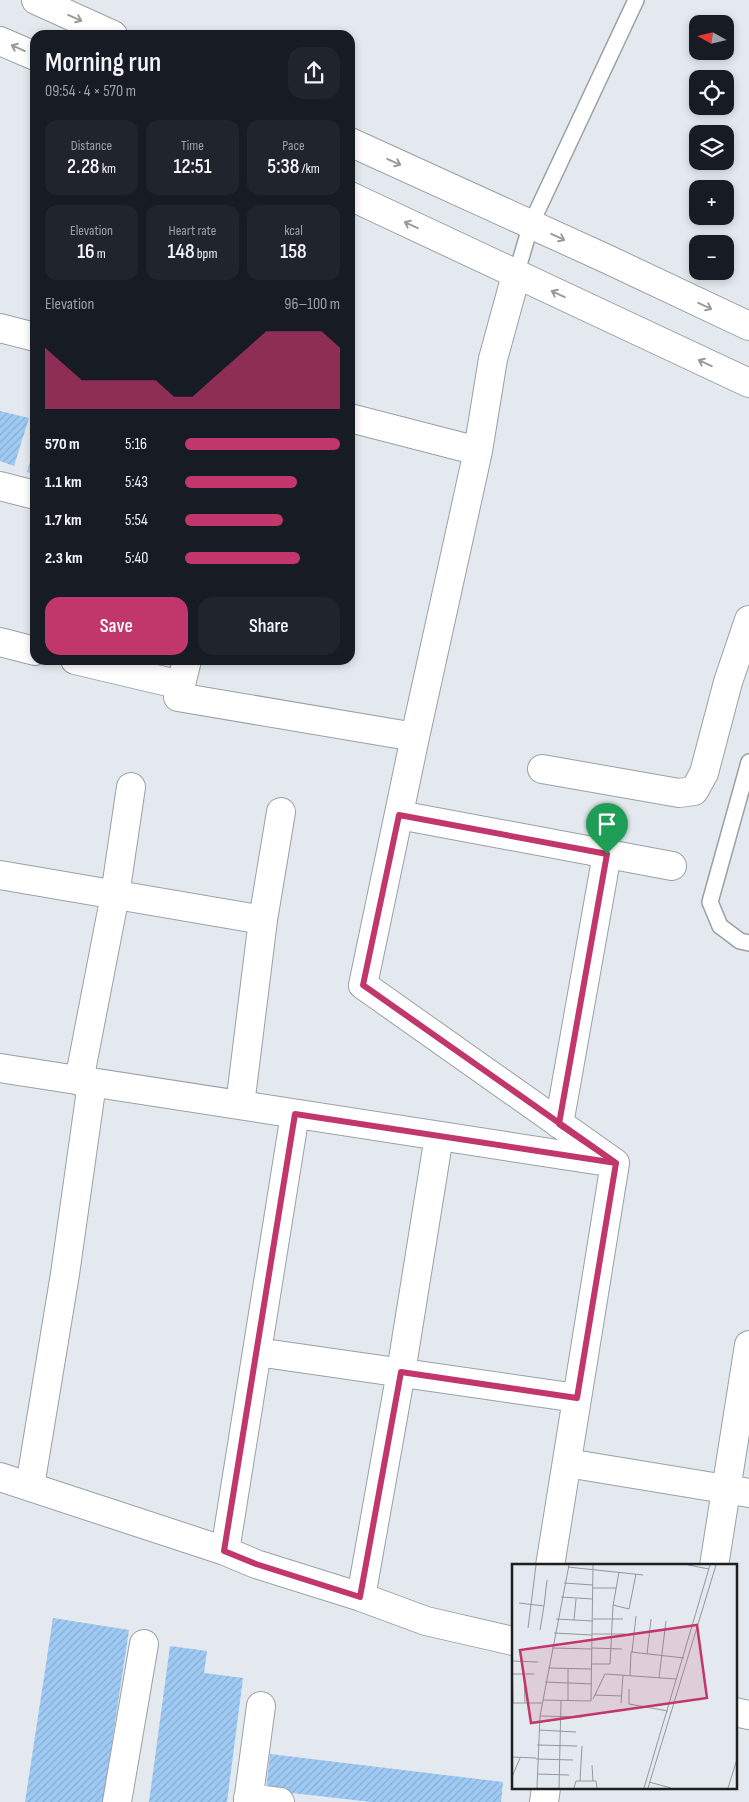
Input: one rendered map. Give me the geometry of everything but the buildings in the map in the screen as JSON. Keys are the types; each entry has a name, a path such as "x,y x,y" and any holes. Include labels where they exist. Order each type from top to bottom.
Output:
{"main road":[{"path":"36,0 102,30"},
{"path":"0,41 30,54"},
{"path":"355,144 749,326"},
{"path":"355,198 749,383"},
{"path":"516,275 493,359 478,451 415,736 363,985 616,1163"},
{"path":"0,328 30,336"},
{"path":"355,419 478,451"},
{"path":"0,486 30,494"},
{"path":"542,770 679,793 694,791 704,773 728,682 749,620"},
{"path":"0,642 30,650"},
{"path":"120,665 184,672 178,698 415,736"},
{"path":"30,1486 65,1274 86,1082 131,787"},
{"path":"240,1105 263,920 280,812"},
{"path":"399,815 672,866"},
{"path":"559,1124 607,854"},
{"path":"0,875 263,920"},
{"path":"0,1068 616,1163"},
{"path":"224,1551 295,1114"},
{"path":"360,1597 401,1372 439,1136"},
{"path":"550,1564 616,1163"},
{"path":"715,1564 737,1491 749,1345"},
{"path":"257,1352 577,1398"},
{"path":"567,1463 737,1491"},
{"path":"0,1477 224,1551 256,1564 360,1597 426,1621 512,1642"},
{"path":"117,1802 144,1644"},
{"path":"261,1706 248,1800 280,1802"},
{"path":"736,1712 749,1715"}],"lane":[{"path":"516,275 531,224 636,0"},
{"path":"749,762 710,902 720,926 740,941 749,944"}],"route":[{"path":"607,854 399,815 363,985 559,1124 616,1163 577,1398 401,1372 360,1597 256,1564 224,1551 295,1114 616,1163 559,1124 607,854"}]}
